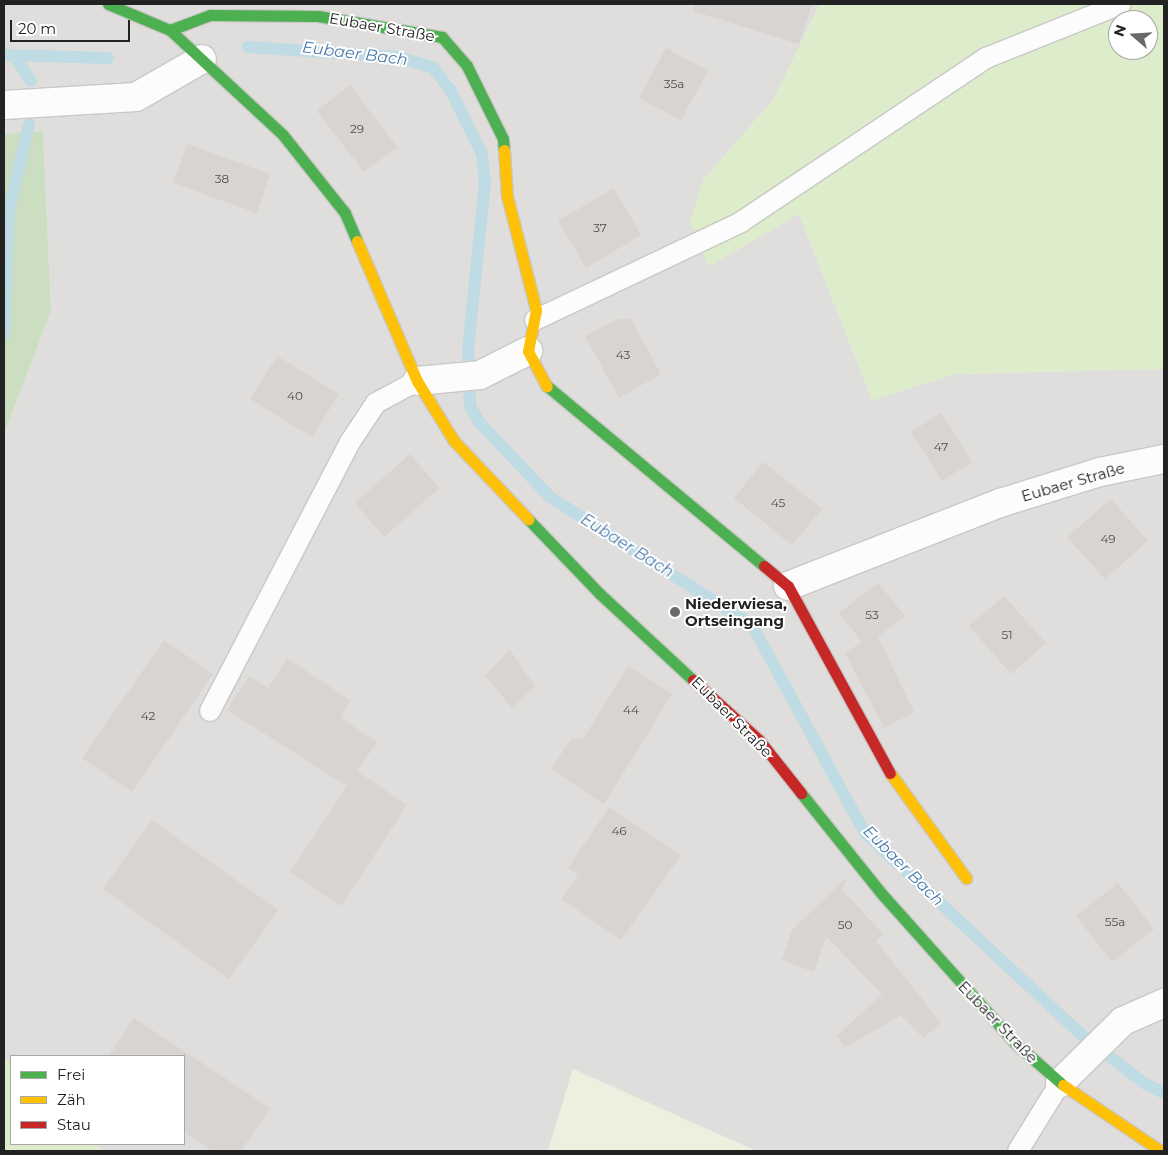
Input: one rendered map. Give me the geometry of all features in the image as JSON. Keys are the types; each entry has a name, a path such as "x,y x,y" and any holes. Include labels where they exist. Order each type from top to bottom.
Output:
{"street":[{"name":"Eubaer Straße","path":"108,4 170,30 283,135 345,213 417,381 454,441 600,594 759,740 881,893 1014,1042 1060,1084 1161,1151"},
{"name":"Eubaer Straße","path":"170,30 210,15 318,16 442,37 467,66 503,139 507,196 532,284 535,320 528,351"},
{"path":"4,106 136,96 202,59"},
{"path":"417,381 480,375 528,351 540,381 788,586 888,770 966,878"},
{"name":"Eubaer Straße","path":"788,586 1000,503 1100,472 1164,459"},
{"path":"1060,1084 1107,1034 1123,1021 1164,1003"}],"lane":[{"path":"535,320 741,222 986,58 1121,4"},
{"path":"210,711 350,442 376,403 417,381"},
{"path":"1018,1151 1060,1084"}],"shaded area":[{"path":"4,4 820,4 774,99 703,180 709,266 799,214 872,400 955,374 1164,369 1164,1151 756,1151 573,1069 548,1151 102,1151 95,1145 185,1145 185,1055 10,1055 10,1063 4,1057 4,434 51,311 43,131 4,134"}],"green space":[{"path":"820,4 1164,4 1164,369 955,374 872,400 799,214 709,266 690,222 703,180 774,99"},
{"path":"43,131 51,311 4,434 4,134"},
{"path":"4,1057 10,1063 10,1145 95,1145 102,1151 4,1151"},
{"path":"573,1069 756,1151 548,1151"}],"building":[{"path":"695,4 812,4 799,44 693,11"},
{"path":"666,48 708,71 681,120 639,98"},
{"path":"350,85 397,147 364,172 317,111"},
{"path":"187,144 270,174 257,213 173,183"},
{"path":"614,188 641,235 586,268 558,221"},
{"path":"618,319 631,319 661,374 619,398 585,336"},
{"path":"277,356 339,394 312,437 250,399"},
{"path":"941,413 972,462 942,481 911,432"},
{"path":"410,454 439,488 384,537 355,503"},
{"path":"763,462 822,509 792,545 734,498"},
{"path":"1111,499 1148,541 1105,579 1067,537"},
{"path":"878,583 905,616 878,637 914,712 884,728 845,653 862,642 839,613"},
{"path":"1004,596 1046,643 1011,674 969,626"},
{"path":"164,640 213,674 132,792 82,758"},
{"path":"510,650 535,686 512,708 485,675"},
{"path":"287,658 350,700 341,718 377,742 347,786 227,710 249,676 268,688"},
{"path":"628,666 672,694 604,804 551,769 571,739 583,739"},
{"path":"357,771 407,805 341,906 290,872"},
{"path":"609,807 681,855 621,940 561,899 578,875 568,868"},
{"path":"152,820 278,910 229,979 103,889"},
{"path":"846,878 842,890 883,934 876,941 941,1023 923,1038 901,1015 845,1047 837,1036 882,994 826,936 814,972 782,960 792,930"},
{"path":"1118,883 1154,929 1112,962 1076,916"},
{"path":"134,1018 270,1108 241,1151 212,1151 185,1133 185,1055 110,1055"}],"waterway":[{"name":"Eubaer Bach","path":"248,47 398,57 433,68 451,91 482,154 485,182 468,348 470,406 480,423 550,497 752,625 865,833 1083,1036 1144,1083 1164,1093"},
{"name":"Eubaer Bach","path":"4,55 108,58"},
{"path":"14,56 31,81"},
{"path":"4,334 9,211 29,124"}],"traffic: fast":[{"path":"108,4 170,30 283,135 345,213 357,241"},
{"path":"170,30 210,15 318,16 442,37 467,66 503,139 504,150"},
{"path":"547,386 764,566"},
{"path":"528,519 600,594 693,680"},
{"path":"801,793 881,893 1014,1042 1063,1085"}],"traffic: slow":[{"path":"504,150 507,196 536,310 528,351 547,386"},
{"path":"357,241 417,381 454,441 528,519"},
{"path":"890,773 966,878"},
{"path":"1063,1085 1161,1151"}],"traffic: jam":[{"path":"764,566 788,586 890,773"},
{"path":"693,680 759,740 801,793"}],"place":[{"name":"Niederwiesa, Ortseingang","path":"675,612"}]}
